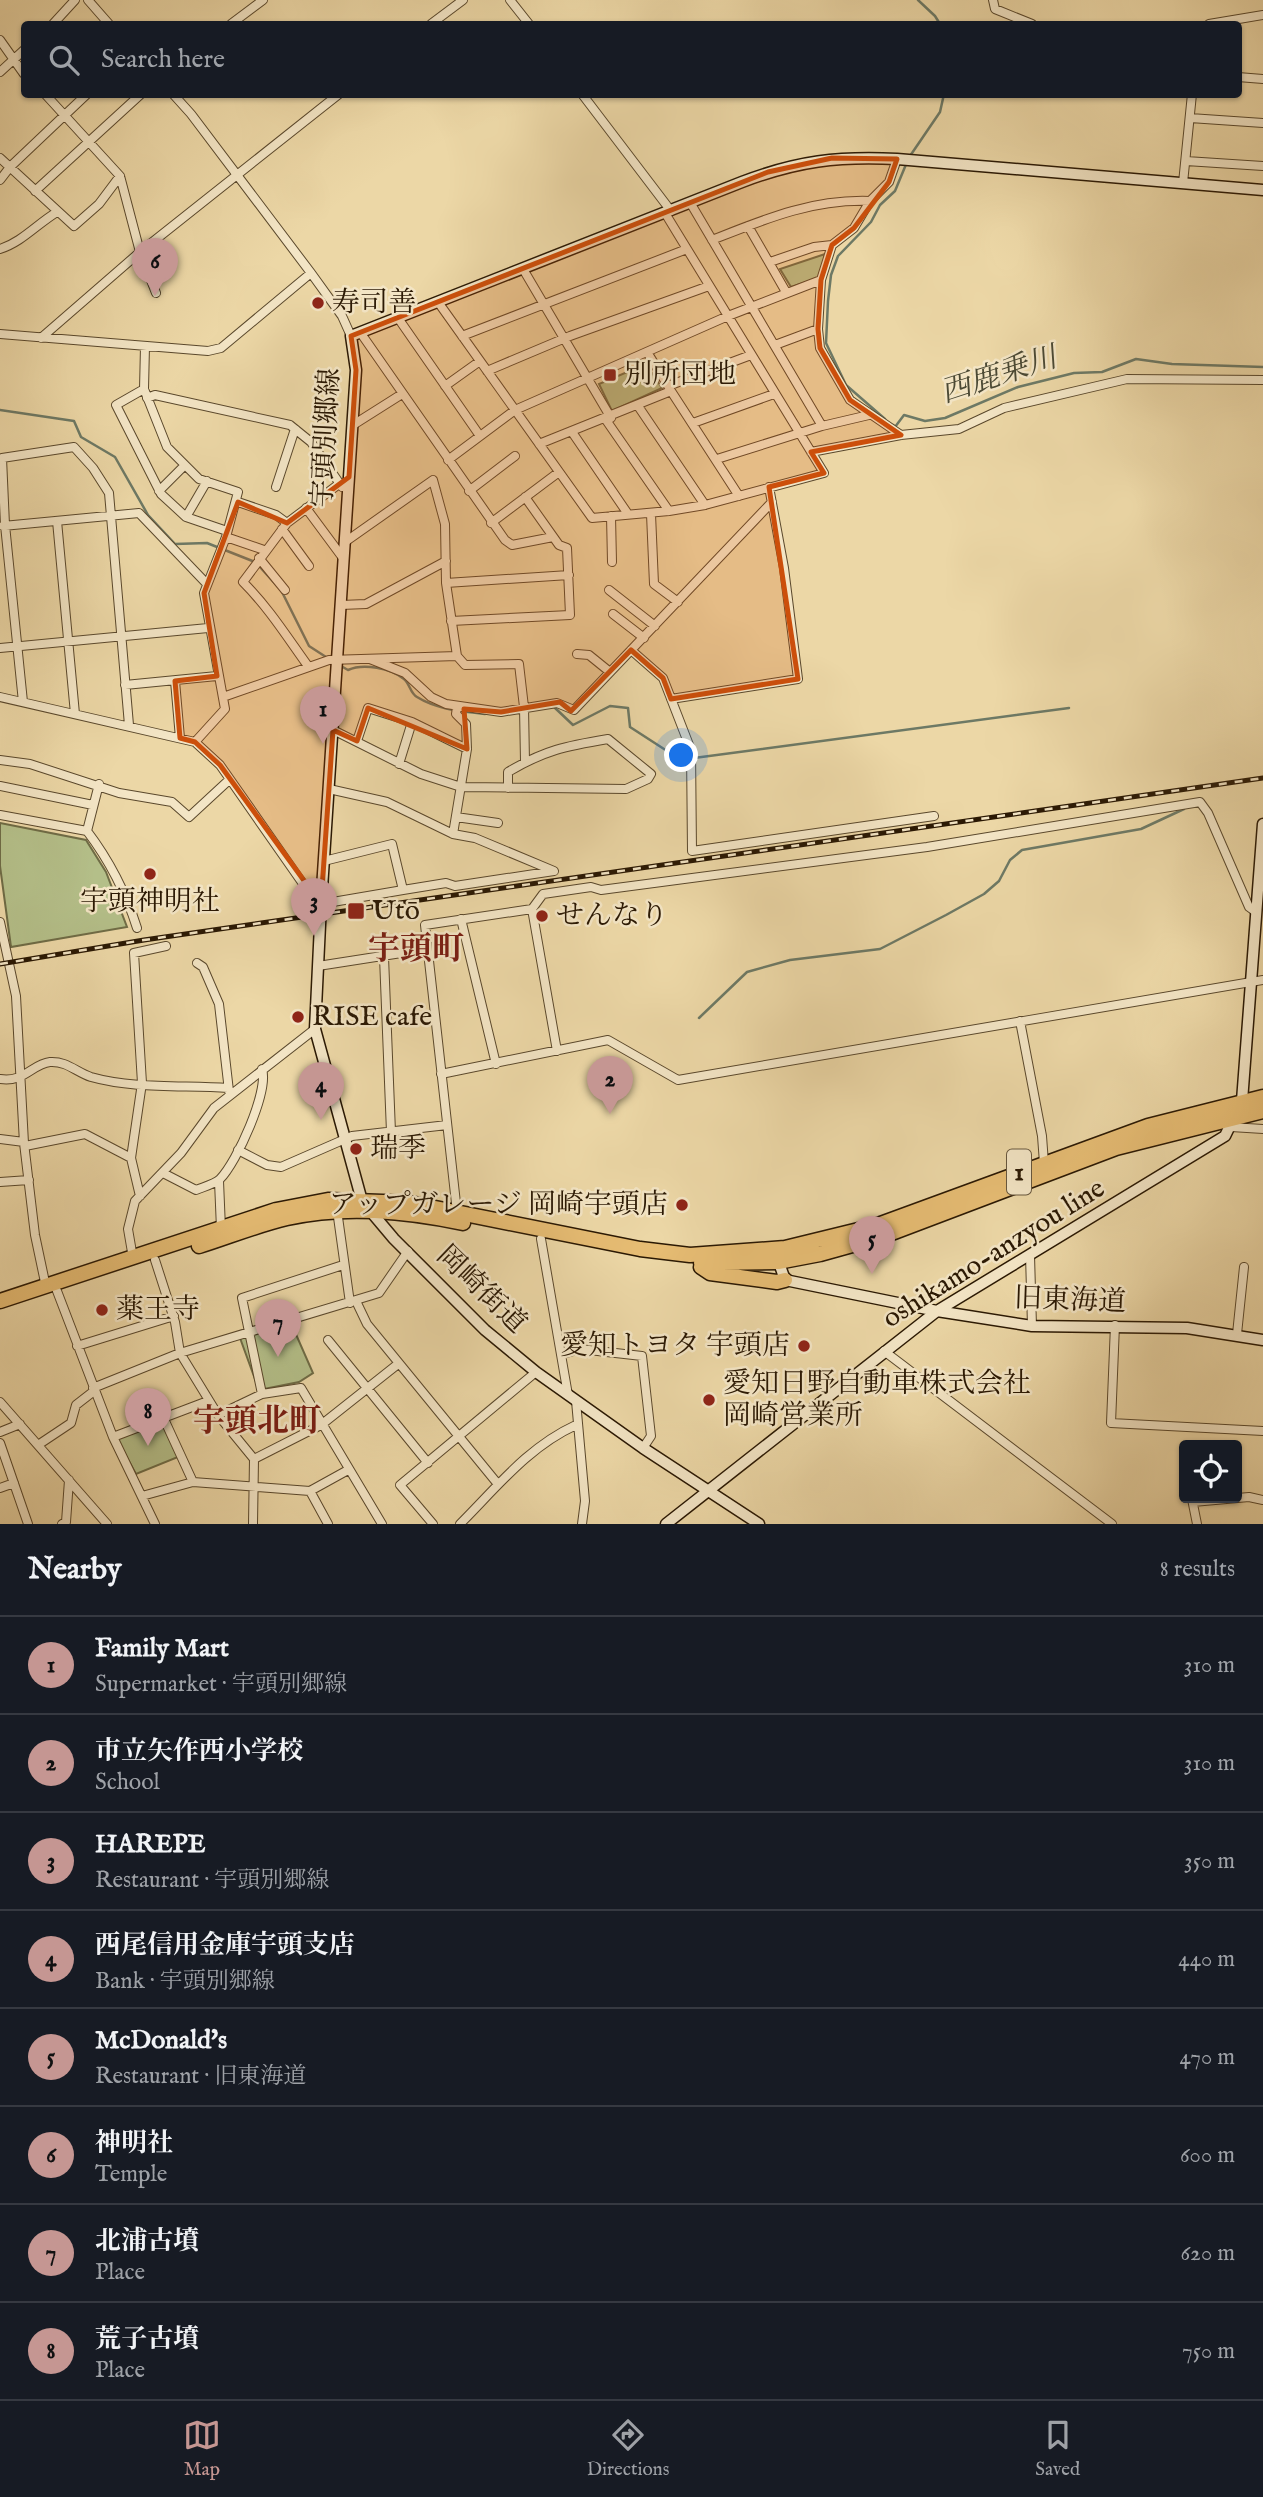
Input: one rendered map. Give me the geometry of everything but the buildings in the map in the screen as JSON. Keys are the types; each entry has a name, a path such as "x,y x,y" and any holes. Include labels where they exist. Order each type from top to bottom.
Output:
{"highway":[{"name":"1","path":"0,1301 155,1260 285,1218 366,1205 410,1203 640,1248 690,1255 777,1256 875,1226 1148,1126 1263,1097"},
{"name":"1","path":"0,1311 133,1258 276,1210 328,1200 541,1239 694,1263 820,1254 881,1237 1116,1147 1233,1122 1263,1111"},
{"path":"694,1263 710,1273 777,1282 785,1280"}],"street":[{"path":"55,21 75,0"},
{"path":"88,0 106,21"},
{"path":"235,21 263,0"},
{"path":"434,21 463,0"},
{"path":"510,0 526,21"},
{"path":"993,0 995,9 1025,21"},
{"path":"1227,21 1263,15"},
{"path":"0,40 21,70"},
{"path":"0,72 21,53"},
{"path":"1242,77 1263,79"},
{"path":"49,98 120,176 140,252 156,293"},
{"path":"0,180 9,167 82,98"},
{"path":"36,191 137,98"},
{"path":"176,98 431,430 491,523 512,545 552,537"},
{"path":"41,338 235,174 334,98"},
{"path":"438,302 592,518 668,512 705,505 824,473 709,286 668,212 585,98"},
{"path":"1183,183 1192,98"},
{"path":"1190,118 1263,123"},
{"path":"356,334 768,172 808,161 855,157 897,159 1263,190"},
{"path":"0,158 74,226 99,204 120,176"},
{"path":"770,262 814,247 832,245 853,228 870,201 889,182 897,159"},
{"path":"1186,161 1263,166"},
{"path":"712,240 806,206 841,200 870,201"},
{"path":"691,204 822,426"},
{"path":"0,249 14,245 37,224 57,212"},
{"path":"748,226 786,292"},
{"path":"832,245 821,280 818,329 820,348 850,400 901,435"},
{"path":"462,336 687,249"},
{"path":"523,269 608,419 668,512"},
{"path":"0,326 4,334 208,351 221,348 311,273"},
{"path":"448,460 515,410 728,316 821,280"},
{"path":"487,371 709,286"},
{"path":"398,318 480,436"},
{"path":"775,345 818,329"},
{"name":"宇頭別郷線","path":"344,558 356,334"},
{"path":"145,346 144,389 167,447 199,479 238,492 238,502 204,593 208,628 225,709 195,742"},
{"path":"647,352 739,496"},
{"path":"539,444 608,419 751,355"},
{"path":"445,386 480,361"},
{"path":"811,453 901,435 959,429 1004,408 1126,379 1263,380"},
{"path":"144,389 116,405 159,491 187,517 264,550"},
{"path":"353,425 402,394"},
{"path":"693,423 775,394"},
{"path":"147,398 155,395 290,425 311,442 348,495"},
{"path":"638,405 705,505"},
{"path":"717,459 822,426 869,415"},
{"path":"276,487 295,429"},
{"path":"572,432 628,514"},
{"path":"23,702 3,526 2,458 74,447 93,468 108,493 129,725"},
{"path":"469,491 515,456"},
{"path":"159,491 184,466"},
{"path":"491,523 559,472"},
{"path":"345,542 433,480 443,513 446,583 457,656 465,665 519,664 524,707 525,762"},
{"path":"187,517 207,481"},
{"path":"309,666 285,638 271,610 243,582 284,526 339,484"},
{"path":"671,699 798,679 769,487"},
{"path":"451,621 570,615 567,548 552,537 525,497"},
{"path":"238,502 276,515 309,566"},
{"path":"370,659 405,673 431,697 457,711 500,712 557,703 574,710 772,502"},
{"path":"306,508 344,558 321,909 316,1029 345,1140 366,1205"},
{"path":"3,526 139,513 207,584"},
{"path":"651,513 654,584 678,602"},
{"path":"611,516 612,562"},
{"path":"57,521 75,714"},
{"path":"259,558 285,590"},
{"path":"341,605 366,604 446,561"},
{"path":"446,583 569,575"},
{"path":"609,590 655,626"},
{"path":"613,614 644,638"},
{"path":"0,648 208,628"},
{"path":"631,650 663,678 690,760 692,851 934,816"},
{"path":"577,654 589,655 610,672"},
{"path":"223,697 309,666 338,659 457,656"},
{"path":"125,685 217,676"},
{"path":"175,681 180,738"},
{"path":"0,697 195,742 220,765 321,909"},
{"path":"357,741 368,708 412,722 467,749"},
{"path":"453,834 467,749 466,724 457,711"},
{"path":"399,764 412,722"},
{"path":"332,730 399,764 461,786 508,788 542,786 626,789 648,779 650,774 608,739 555,747 508,772 508,788"},
{"path":"0,760 30,764 99,784 119,793 172,803 189,817 229,780"},
{"path":"87,831 99,784"},
{"path":"0,786 93,805"},
{"path":"321,909 403,890 446,883 455,887 554,871 475,838 453,834 387,802 329,789"},
{"path":"457,1212 425,925 532,909 543,894 555,892 591,887 601,890 927,847 1200,802 1208,813 1249,907 1255,912"},
{"path":"0,815 87,831 105,856 129,902 137,928"},
{"path":"456,817 498,822"},
{"path":"1242,1101 1263,824"},
{"path":"324,861 392,845 403,890"},
{"path":"532,909 557,1051"},
{"path":"461,919 496,1064"},
{"path":"0,922 16,996 24,1144 29,1180 52,1289 113,1437 155,1524"},
{"path":"138,1198 131,1158 142,1083 134,953 166,946"},
{"path":"318,966 427,949"},
{"path":"384,957 391,1132"},
{"path":"197,963 203,967 219,1004 229,1090"},
{"path":"441,1074 608,1040 678,1080 1263,980"},
{"path":"1020,1021 1042,1136 1044,1163"},
{"path":"133,1258 128,1229 138,1198 163,1173 229,1090 316,1029"},
{"path":"0,1079 21,1077 48,1062 67,1064 90,1076 229,1090"},
{"path":"221,1229 219,1181 239,1150 263,1089 262,1069"},
{"name":"oshikamo-anzyou line","path":"666,1524 937,1311 1217,1142 1233,1122 1242,1101"},
{"path":"1233,1122 1263,1129"},
{"path":"239,1150 267,1165 281,1167 352,1136 447,1125"},
{"path":"0,1139 24,1144 85,1134 131,1158"},
{"path":"163,1173 196,1190 219,1181"},
{"path":"0,1182 29,1180"},
{"name":"岡崎街道","path":"366,1205 485,1330 536,1372 643,1448 759,1524"},
{"path":"337,1210 343,1265 353,1302 398,1364 497,1483"},
{"path":"541,1239 576,1424 585,1501 584,1523"},
{"path":"38,1445 71,1423 76,1405 94,1390 180,1353 379,1293 408,1251"},
{"path":"1030,1255 1032,1326"},
{"path":"777,1256 785,1280"},
{"path":"155,1260 174,1316 180,1353 208,1401 254,1459 253,1524"},
{"path":"262,1394 242,1298 343,1265"},
{"path":"1237,1334 1244,1267"},
{"name":"旧東海道","path":"785,1280 937,1311 1032,1326 1186,1328 1263,1340"},
{"path":"77,1346 174,1316"},
{"path":"1115,1325 1111,1423 1263,1431"},
{"path":"328,1340 428,1464"},
{"path":"563,1354 580,1349 642,1356 651,1436 643,1448"},
{"path":"884,1351 1112,1524"},
{"path":"254,1459 321,1425 398,1364"},
{"path":"433,1524 400,1485 536,1372"},
{"path":"218,1415 262,1394 301,1388 382,1524"},
{"path":"113,1437 208,1401"},
{"path":"0,1402 107,1524"},
{"path":"164,1419 193,1482"},
{"path":"0,1432 20,1424"},
{"path":"460,1524 497,1483 548,1437 576,1424"},
{"path":"0,1443 28,1524"},
{"path":"142,1496 193,1482 310,1491 348,1470"},
{"path":"62,1524 66,1522 69,1480"},
{"path":"0,1488 14,1483"},
{"path":"310,1491 328,1524"},
{"path":"1242,1497 1263,1500"},
{"path":"1193,1503 1197,1524"}],"highlighted area":[{"path":"832,158 897,159 889,182 854,228 832,245 821,280 818,329 820,348 850,400 901,435 811,452 824,473 769,487 798,679 671,699 663,678 631,650 571,711 560,702 501,712 464,709 467,749 368,708 357,741 333,730 321,904 220,765 195,742 180,738 175,681 217,676 204,593 238,502 287,523 349,477 356,370 351,336 768,172"}],"green space":[{"path":"825,254 821,277 791,287 780,269"},
{"path":"646,364 662,388 612,411 599,384"},
{"path":"0,823 86,840 106,872 127,927 11,947 0,866"},
{"path":"291,1323 313,1373 299,1382 259,1390 240,1338"},
{"path":"163,1423 178,1457 136,1474 116,1438"}],"waterway":[{"name":"西鹿乗川","path":"918,0 938,21"},
{"name":"西鹿乗川","path":"910,156 940,112 943,98"},
{"name":"西鹿乗川","path":"885,419 846,385 826,343 828,301 831,275 838,256 871,222 880,205 895,191 907,162"},
{"name":"西鹿乗川","path":"893,425 895,427 904,415 925,421 945,418 1018,387 1074,373 1102,372 1136,359 1172,364 1263,367"},
{"path":"0,410 74,421 81,437 115,457 148,515 175,544 207,543 255,562"},
{"path":"259,566 278,587"},
{"path":"282,592 309,646 326,657"},
{"path":"341,666 348,670 361,667 385,669 404,679 415,695 433,705 485,714"},
{"path":"554,707 573,725 610,706 628,708 630,727 681,760 688,759"},
{"path":"694,758 1069,708"},
{"path":"699,1018 747,972 790,960 880,949 946,915 984,894 999,881 1010,860 1022,850 1141,829 1184,809"}],"railway":[{"path":"0,964 144,940 1263,778"}],"place":[{"name":"神明社","path":"155,296"},
{"name":"寿司善","path":"318,303"},
{"name":"別所団地","path":"610,375"},
{"name":"Family Mart","path":"323,744"},
{"name":"宇頭神明社","path":"150,874"},
{"name":"Utō","path":"356,911"},
{"name":"せんなり","path":"542,916"},
{"name":"HAREPE","path":"314,936"},
{"name":"RISE cafe","path":"298,1017"},
{"name":"市立矢作西小学校","path":"610,1114"},
{"name":"西尾信用金庫宇頭支店","path":"321,1120"},
{"name":"瑞季","path":"356,1149"},
{"name":"アップガレージ 岡崎宇頭店","path":"682,1205"},
{"name":"McDonald's","path":"872,1274"},
{"name":"薬王寺","path":"102,1310"},
{"name":"愛知トヨタ 宇頭店","path":"804,1346"},
{"name":"北浦古墳","path":"278,1357"},
{"name":"愛知日野自動車株式会社 岡崎営業所","path":"709,1400"},
{"name":"荒子古墳","path":"148,1446"}],"district":[{"name":"宇頭町","path":"416,950"},
{"name":"宇頭北町","path":"257,1422"}]}
